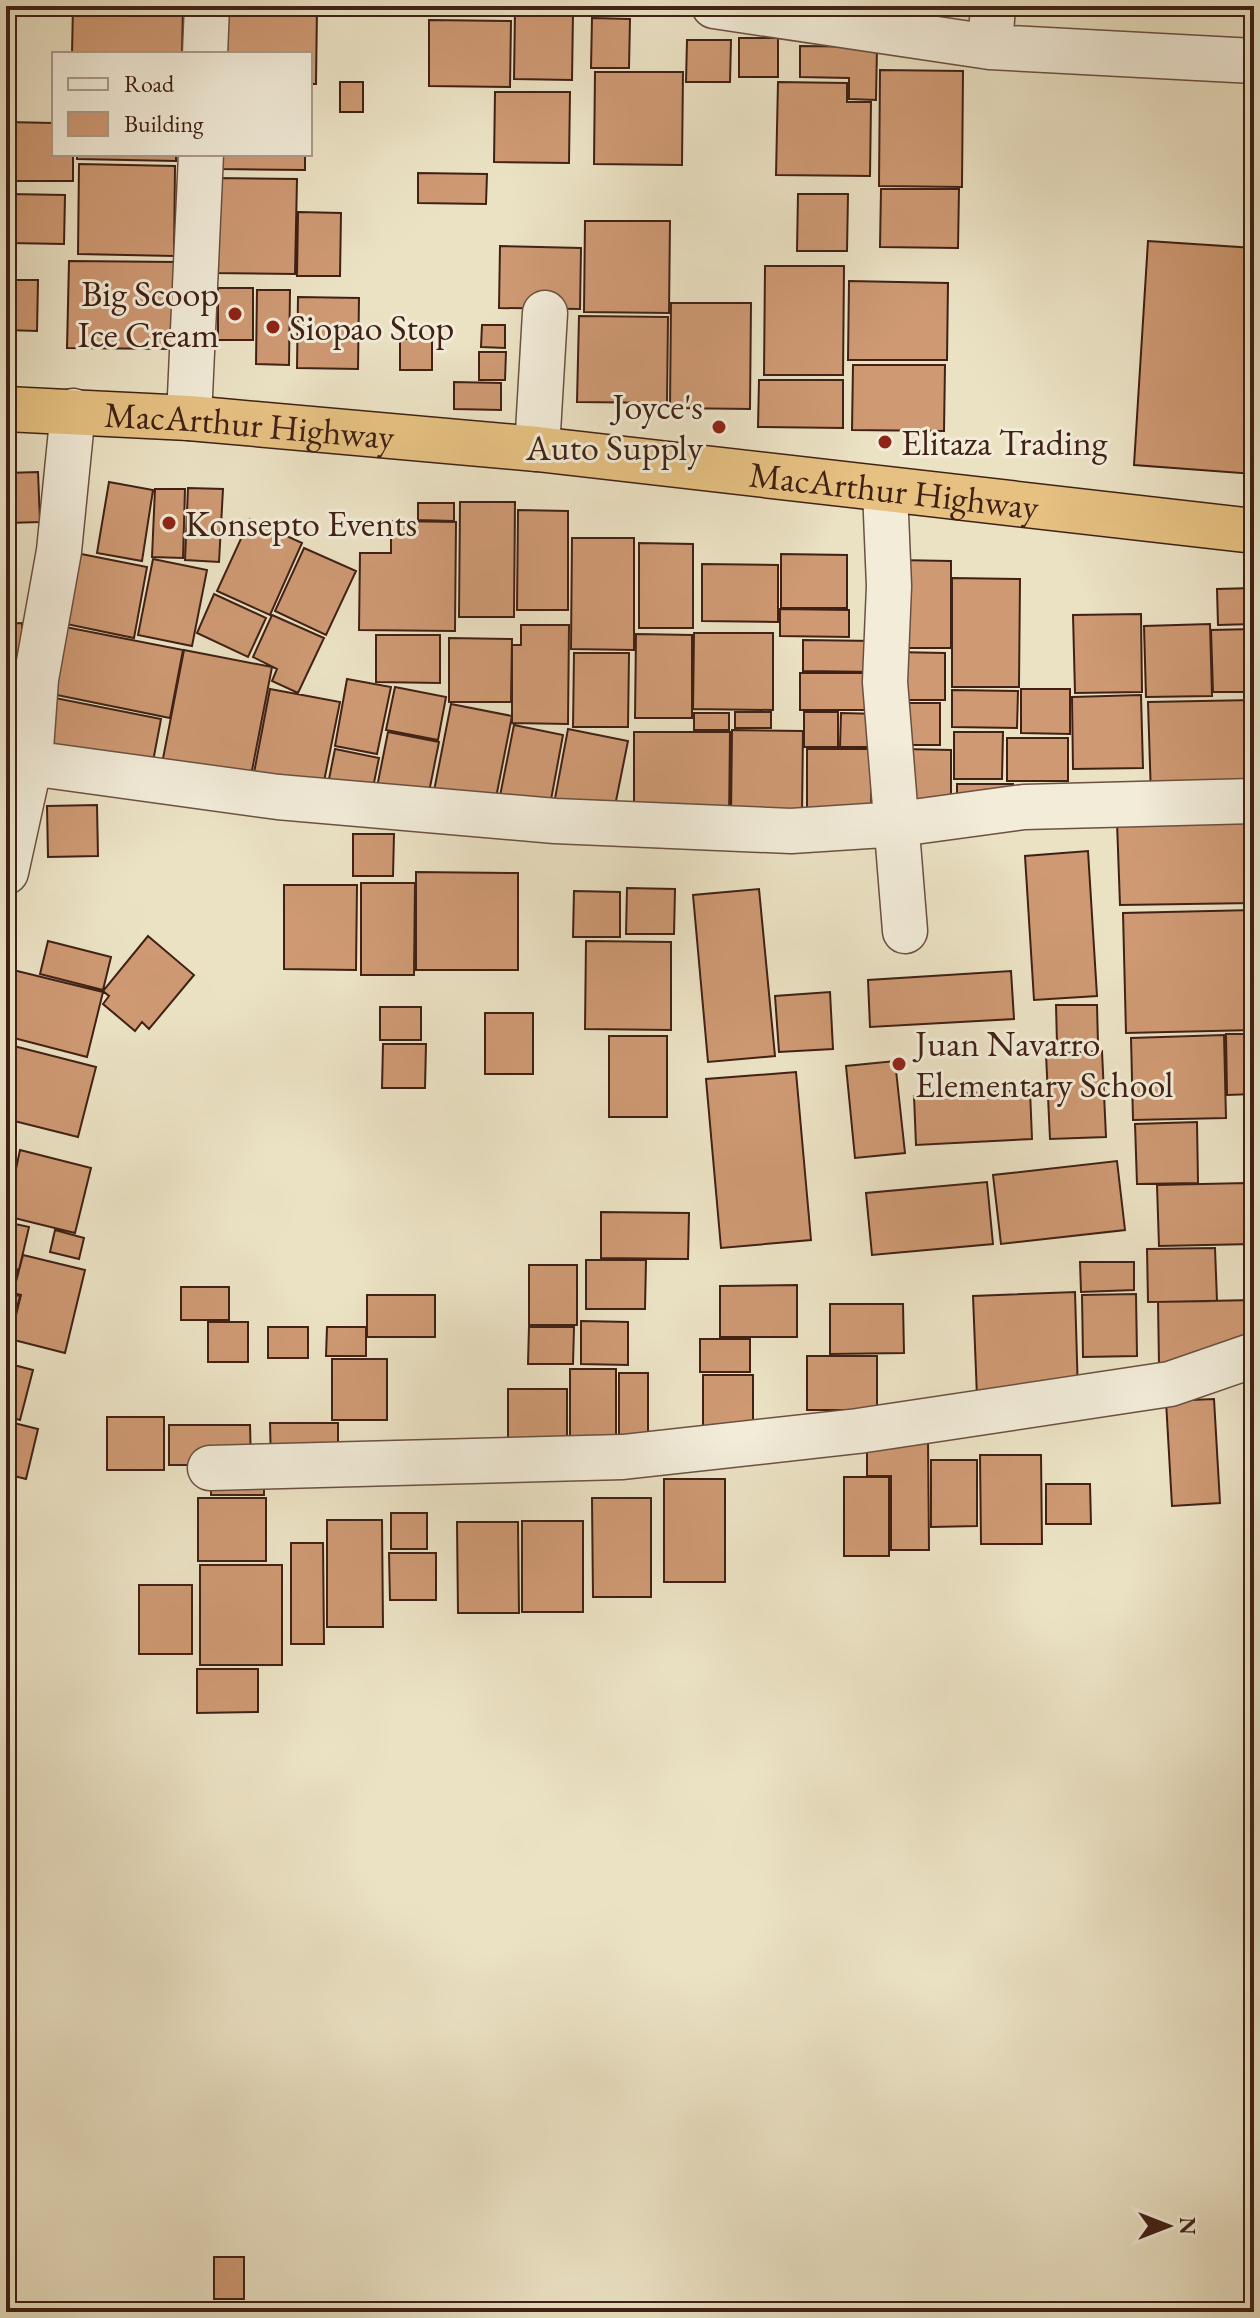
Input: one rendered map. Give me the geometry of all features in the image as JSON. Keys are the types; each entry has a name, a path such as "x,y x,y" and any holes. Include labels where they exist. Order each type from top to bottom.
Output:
{"highway":[{"name":"MacArthur Highway","path":"6,409 189,418 537,449 1254,531"}],"street":[{"path":"205,52 207,6"},
{"path":"714,6 991,27 1254,61"},
{"path":"189,418 201,156"},
{"path":"537,449 545,313"},
{"path":"6,872 30,763 36,679 59,551 73,411"},
{"path":"885,490 889,586 885,682 890,760 899,824 905,931"},
{"path":"30,763 278,797 555,821 791,831 899,824 1024,807 1254,801"},
{"path":"210,1468 623,1457 858,1431 1170,1384 1254,1355"}],"building":[{"path":"73,6 183,6 182,52 72,52"},
{"path":"223,6 317,6 316,84 312,84 312,52 223,52"},
{"path":"515,11 573,12 572,80 514,79"},
{"path":"592,18 630,19 629,68 591,68"},
{"path":"429,20 511,21 510,87 429,86"},
{"path":"739,38 778,38 778,77 739,77"},
{"path":"687,40 731,40 730,82 686,82"},
{"path":"800,46 877,47 876,100 849,99 849,78 800,77"},
{"path":"880,70 963,71 962,187 879,186"},
{"path":"595,72 683,72 682,165 594,164"},
{"path":"340,82 363,82 363,112 340,112"},
{"path":"778,82 847,83 847,102 871,102 870,176 776,175"},
{"path":"495,92 570,92 569,163 494,162"},
{"path":"6,122 52,123 52,156 73,156 73,181 6,181"},
{"path":"77,156 176,156 176,161 77,159"},
{"path":"219,156 305,156 305,170 219,169"},
{"path":"79,164 175,166 174,256 78,254"},
{"path":"418,173 487,174 486,204 418,203"},
{"path":"212,178 297,179 295,274 211,273"},
{"path":"881,189 959,189 958,248 880,247"},
{"path":"9,194 65,195 64,244 9,243"},
{"path":"798,194 848,194 847,251 797,251"},
{"path":"298,212 341,213 340,276 297,276"},
{"path":"585,221 670,221 669,313 584,312"},
{"path":"1148,241 1254,248 1254,474 1134,465"},
{"path":"500,246 581,248 580,309 499,308"},
{"path":"69,261 177,262 176,349 67,348"},
{"path":"765,266 844,266 843,375 764,375"},
{"path":"6,280 38,280 37,331 6,330"},
{"path":"849,281 948,283 947,360 848,360"},
{"name":"Big Scoop Ice Cream","path":"218,288 253,288 253,340 218,340"},
{"name":"Siopao Stop","path":"257,290 290,290 289,365 256,364"},
{"path":"298,297 359,298 358,369 297,368"},
{"path":"671,303 751,303 750,409 670,408"},
{"path":"579,316 668,317 667,403 577,402"},
{"path":"482,325 505,325 505,348 481,347"},
{"path":"400,339 432,339 432,370 400,370"},
{"path":"479,352 506,352 505,380 479,380"},
{"path":"853,365 945,365 944,431 852,430"},
{"path":"759,380 843,380 843,428 758,427"},
{"path":"454,382 501,383 501,410 454,409"},
{"path":"38,472 40,522 6,523 6,473"},
{"path":"109,482 153,490 142,561 97,553"},
{"path":"188,488 223,489 219,562 185,560"},
{"name":"Konsepto Events","path":"155,489 185,489 183,558 152,557"},
{"path":"460,502 515,502 514,617 459,617"},
{"path":"418,503 454,503 454,521 418,520"},
{"path":"518,510 568,511 568,610 517,610"},
{"path":"250,519 302,543 270,615 217,591"},
{"path":"391,521 456,522 455,631 359,630 360,553 391,553"},
{"path":"6,527 10,527 12,595 6,595"},
{"path":"572,538 634,538 634,650 571,649"},
{"path":"639,543 693,544 693,628 639,628"},
{"path":"304,548 356,571 326,635 275,611"},
{"path":"66,551 147,567 134,638 52,621"},
{"path":"781,554 847,555 847,608 781,608"},
{"path":"153,559 207,570 192,646 138,635"},
{"path":"896,560 951,561 951,648 896,648"},
{"path":"702,564 778,565 778,622 702,621"},
{"path":"952,578 1020,579 1019,687 952,687"},
{"path":"1254,588 1254,624 1218,625 1217,589"},
{"path":"214,594 266,618 248,657 197,633"},
{"path":"780,609 849,610 849,637 780,636"},
{"path":"1141,614 1142,692 1075,693 1073,615"},
{"path":"272,615 324,638 298,693 272,681 277,669 253,657"},
{"path":"22,623 23,681 6,681 6,624"},
{"path":"1210,624 1212,696 1146,697 1144,626"},
{"path":"55,625 183,650 170,718 42,692"},
{"path":"521,625 569,625 568,724 512,723 512,645 521,645"},
{"path":"1254,629 1254,692 1213,692 1211,630"},
{"path":"694,633 773,633 773,710 693,709"},
{"path":"636,634 692,635 692,718 635,718"},
{"path":"376,635 440,635 440,683 376,682"},
{"path":"449,638 512,639 511,702 449,702"},
{"path":"803,640 876,641 876,672 803,671"},
{"path":"184,650 272,667 248,791 160,774"},
{"path":"894,652 945,653 945,700 893,700"},
{"path":"574,653 629,653 628,727 573,727"},
{"path":"800,673 877,673 877,710 800,710"},
{"path":"347,679 391,687 377,754 335,746"},
{"path":"6,685 16,685 18,733 6,733"},
{"path":"395,687 446,697 438,740 386,730"},
{"path":"270,689 340,702 322,791 253,778"},
{"path":"1021,689 1070,689 1070,734 1021,733"},
{"path":"952,690 1018,691 1017,728 952,727"},
{"path":"1141,695 1143,768 1073,769 1072,697"},
{"path":"50,697 161,719 151,772 40,749"},
{"path":"1254,700 1254,795 1151,797 1148,702"},
{"path":"894,703 940,703 940,745 893,745"},
{"path":"451,704 512,716 494,808 433,796"},
{"path":"735,712 771,712 771,728 735,728"},
{"path":"804,712 838,712 838,747 804,747"},
{"path":"694,713 729,713 729,730 694,730"},
{"path":"841,713 879,714 879,747 840,747"},
{"path":"514,725 563,735 548,816 498,806"},
{"path":"568,729 628,741 612,821 553,809"},
{"path":"732,730 803,731 802,815 731,814"},
{"path":"388,732 439,742 426,807 375,797"},
{"path":"634,732 730,732 729,823 634,822"},
{"path":"954,732 1003,732 1002,779 954,779"},
{"path":"1007,738 1068,738 1068,781 1007,781"},
{"path":"335,749 379,758 370,802 326,794"},
{"path":"807,749 872,749 871,816 807,816"},
{"path":"902,749 951,750 951,810 902,809"},
{"path":"957,784 1013,784 1013,806 957,806"},
{"path":"97,805 98,856 48,857 47,806"},
{"path":"1254,819 1254,903 1120,905 1117,822"},
{"path":"353,834 394,834 393,876 353,876"},
{"path":"1088,851 1097,996 1034,1000 1025,856"},
{"path":"416,872 518,873 518,970 416,970"},
{"path":"361,883 415,883 414,975 361,975"},
{"path":"284,885 357,885 356,970 284,969"},
{"path":"627,888 675,889 674,934 626,934"},
{"path":"759,889 775,1056 708,1062 693,895"},
{"path":"574,891 620,892 620,937 573,937"},
{"path":"1254,910 1254,1030 1126,1033 1123,913"},
{"path":"148,936 194,975 149,1029 142,1022 135,1031 103,1004 109,996 103,991"},
{"path":"48,941 111,957 103,990 40,974"},
{"path":"586,941 671,942 671,1030 585,1029"},
{"path":"13,970 103,992 87,1057 6,1036 6,998"},
{"path":"1011,971 1014,1019 870,1027 868,980"},
{"path":"830,992 833,1049 779,1052 775,996"},
{"path":"1056,1005 1097,1005 1098,1044 1057,1044"},
{"path":"380,1007 421,1007 421,1040 380,1040"},
{"path":"485,1013 533,1013 533,1074 485,1074"},
{"path":"1226,1034 1254,1034 1254,1094 1227,1095"},
{"path":"1224,1035 1226,1118 1133,1120 1131,1038"},
{"path":"609,1036 667,1036 667,1117 609,1117"},
{"path":"6,1044 96,1067 78,1137 6,1119"},
{"path":"383,1044 426,1044 425,1088 382,1088"},
{"path":"1102,1051 1106,1137 1050,1139 1046,1054"},
{"path":"895,1061 905,1153 855,1158 846,1066"},
{"path":"796,1072 811,1240 721,1248 706,1079"},
{"path":"1030,1090 1032,1139 916,1145 914,1096"},
{"path":"1197,1122 1198,1183 1137,1184 1135,1124"},
{"path":"20,1150 91,1168 75,1233 6,1216"},
{"path":"6,1160 15,1163 6,1199"},
{"path":"1117,1161 1125,1230 1001,1244 993,1175"},
{"path":"987,1182 993,1244 872,1255 866,1193"},
{"path":"1247,1183 1247,1195 1254,1195 1254,1244 1159,1246 1157,1185"},
{"path":"601,1212 689,1213 688,1259 601,1258"},
{"path":"6,1222 29,1227 19,1270 6,1266"},
{"path":"55,1230 84,1238 79,1259 50,1252"},
{"path":"1215,1248 1217,1301 1148,1302 1147,1249"},
{"path":"23,1255 85,1270 65,1353 10,1339 21,1295 13,1293"},
{"path":"586,1260 646,1260 645,1309 586,1309"},
{"path":"1080,1262 1134,1262 1134,1290 1081,1292"},
{"path":"529,1265 577,1265 577,1325 529,1325"},
{"path":"6,1267 18,1270 12,1292 6,1291"},
{"path":"797,1285 797,1337 720,1337 720,1286"},
{"path":"181,1287 229,1287 229,1320 181,1320"},
{"path":"1075,1292 1078,1394 977,1397 973,1296"},
{"path":"6,1293 20,1296 6,1351"},
{"path":"1136,1294 1137,1356 1083,1357 1082,1295"},
{"path":"367,1295 435,1295 435,1337 367,1337"},
{"path":"1254,1300 1254,1352 1159,1364 1158,1302"},
{"path":"830,1304 903,1304 904,1353 830,1354"},
{"path":"581,1321 628,1322 628,1365 581,1364"},
{"path":"208,1322 248,1322 248,1362 208,1362"},
{"path":"268,1327 308,1327 308,1358 268,1358"},
{"path":"327,1327 366,1327 366,1356 326,1356"},
{"path":"529,1327 574,1327 573,1364 528,1364"},
{"path":"700,1339 750,1339 750,1372 700,1372"},
{"path":"807,1356 877,1356 877,1410 807,1410"},
{"path":"332,1359 387,1359 387,1420 332,1420"},
{"path":"6,1363 33,1370 20,1420 6,1416"},
{"path":"570,1369 616,1369 616,1443 570,1443"},
{"path":"619,1373 648,1373 648,1443 619,1443"},
{"path":"703,1375 753,1375 753,1439 703,1439"},
{"path":"508,1389 567,1389 567,1446 508,1446"},
{"path":"1254,1393 1254,1494 1253,1494 1247,1394"},
{"path":"1214,1399 1220,1503 1172,1506 1166,1401"},
{"path":"107,1417 164,1417 164,1470 107,1470"},
{"path":"6,1421 38,1429 26,1479 6,1474"},
{"path":"270,1423 338,1423 338,1462 271,1463"},
{"path":"169,1425 250,1425 251,1465 169,1465"},
{"path":"867,1439 928,1439 929,1550 891,1550 891,1476 867,1476"},
{"path":"980,1455 1041,1455 1042,1544 981,1544"},
{"path":"931,1460 977,1460 977,1526 931,1527"},
{"path":"211,1471 264,1471 264,1495 211,1495"},
{"path":"844,1477 889,1477 889,1556 844,1556"},
{"path":"664,1479 725,1479 725,1582 664,1582"},
{"path":"1046,1484 1090,1484 1091,1524 1046,1524"},
{"path":"198,1498 266,1498 266,1561 198,1561"},
{"path":"592,1498 651,1498 651,1597 593,1597"},
{"path":"391,1513 427,1513 427,1549 391,1549"},
{"path":"327,1520 382,1520 383,1627 327,1627"},
{"path":"522,1521 583,1521 583,1612 522,1612"},
{"path":"457,1522 518,1522 519,1613 458,1613"},
{"path":"291,1543 323,1543 324,1644 291,1644"},
{"path":"389,1553 436,1553 436,1600 390,1600"},
{"path":"200,1565 282,1565 282,1665 200,1665"},
{"path":"139,1585 192,1585 192,1654 139,1654"},
{"path":"197,1669 258,1669 258,1712 197,1713"},
{"path":"214,2257 244,2257 244,2299 214,2299"}],"place":[{"name":"Big Scoop Ice Cream","path":"235,314"},
{"name":"Siopao Stop","path":"273,327"},
{"name":"Joyce's Auto Supply","path":"719,427"},
{"name":"Elitaza Trading","path":"885,442"},
{"name":"Konsepto Events","path":"169,523"},
{"name":"Juan Navarro Elementary School","path":"899,1064"}]}
